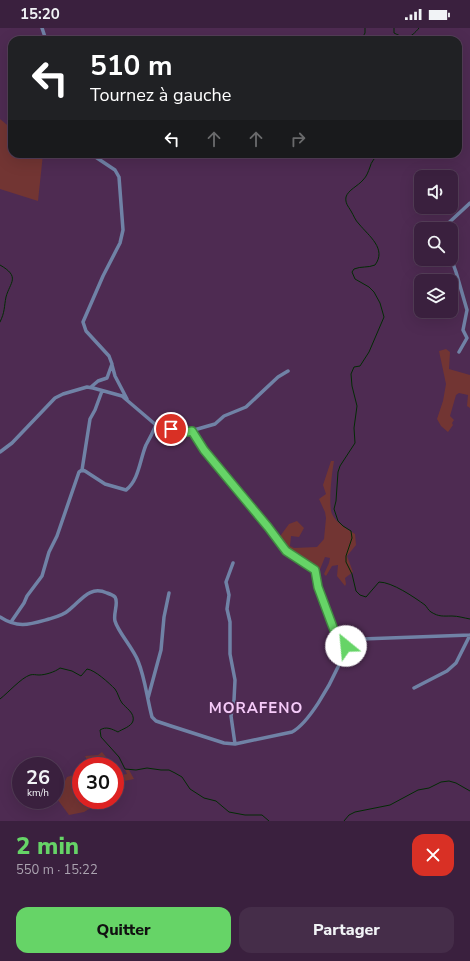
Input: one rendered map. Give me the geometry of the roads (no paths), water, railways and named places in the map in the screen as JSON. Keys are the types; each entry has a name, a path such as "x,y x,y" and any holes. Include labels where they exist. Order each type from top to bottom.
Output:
{"street":[{"path":"97,158 116,170 119,177 122,230 120,244 103,276 83,322 86,331 109,356 115,376 128,401"},
{"path":"450,222 470,204"},
{"path":"454,266 467,310 463,330 467,338 459,352"},
{"path":"91,387 98,381 107,378 112,364"},
{"path":"0,452 12,443 55,398 87,387 122,396 156,425 187,432 215,424 224,416 246,407 278,377 288,371"},
{"path":"11,622 24,604 27,596 42,576 49,552 57,536 79,472 82,470 90,419 102,391"},
{"path":"82,470 105,484 126,490 138,472 146,446 156,425"},
{"path":"192,431 204,450 286,551 315,570 318,587 334,630 351,641"},
{"path":"233,563 226,582 229,595 228,609 230,622 230,654 234,680 234,700 231,716 235,744"},
{"path":"0,617 11,622 28,625 59,616 69,611 85,594 92,591 103,591 114,596 117,601 114,615 116,623 138,660 152,717 156,721 216,741 235,744 297,729 307,719 317,704 338,667 346,646 351,641 362,639 470,635 456,663 447,671 414,688"},
{"path":"147,700 161,650 164,617 169,594"}],"waterway":[{"path":"363,36 365,28"},
{"path":"394,28 394,33 402,36"},
{"path":"410,36 419,28"},
{"path":"375,158 371,163 366,177 349,192 346,197 346,201 358,222 372,238 378,248 379,254 375,265 357,268 352,272 355,279 369,287 374,292 380,303 384,317 369,352 360,366 354,367 351,374 352,386 357,406 354,428 355,443 340,466 338,472 334,509 338,521 351,531 352,538 346,556 346,562 352,574 356,591 360,595 366,597 379,582 390,584 409,594 436,615 456,616 470,619"},
{"path":"0,265 12,276 6,297 4,312 0,322"},
{"path":"0,699 19,682 30,675 47,674 60,668 72,671 81,676 87,669 90,670 102,677 115,689 122,703 133,716 132,723 118,732 107,728 100,730 101,737 119,757 125,769 136,770 147,768 169,770 182,777 190,789 204,798 216,801 229,812 245,815 262,815 269,821"},
{"path":"344,821 349,815 355,812 390,805 418,790 429,788 441,782 449,781 456,783 470,791"}],"district":[{"name":"MORAFENO","path":"256,708"}]}
